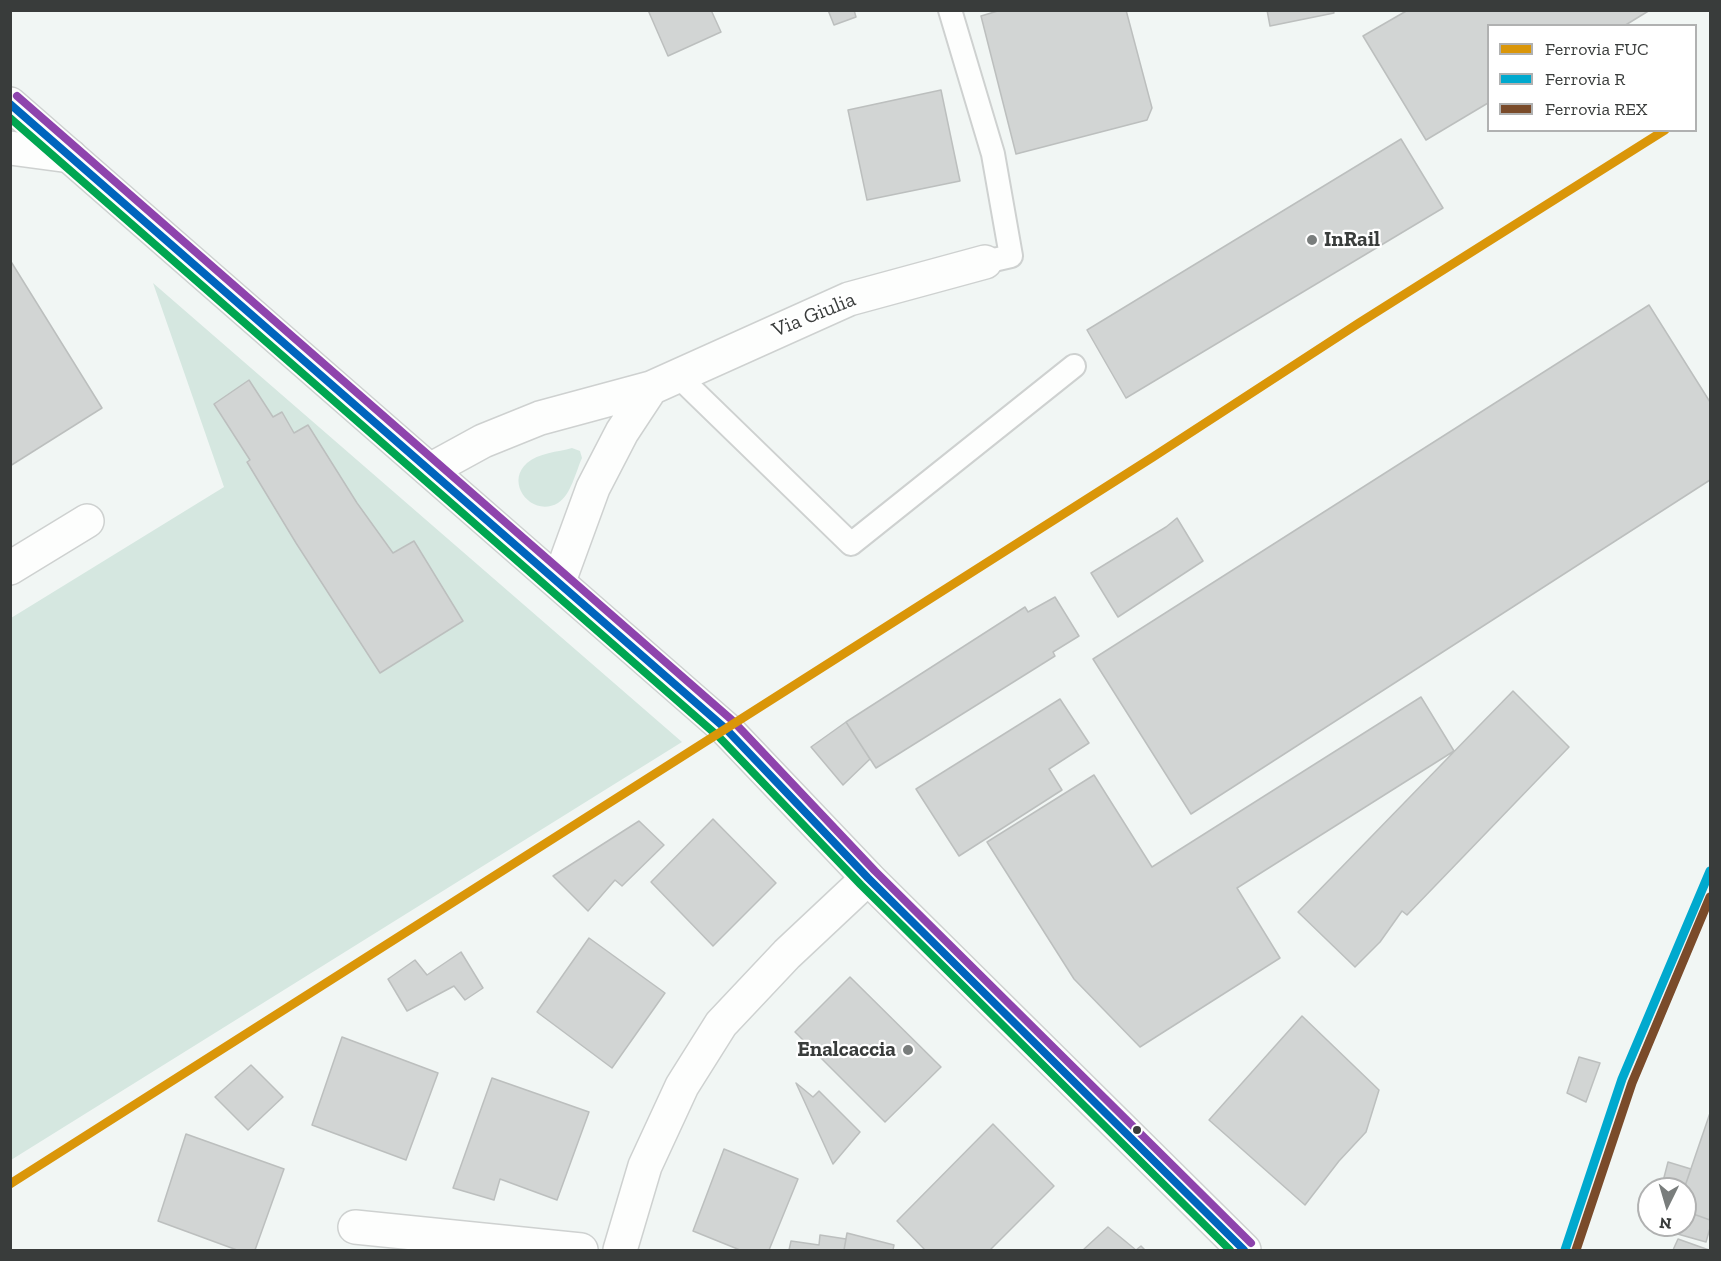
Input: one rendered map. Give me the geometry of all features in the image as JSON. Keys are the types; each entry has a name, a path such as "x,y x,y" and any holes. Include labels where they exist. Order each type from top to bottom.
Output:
{"street":[{"path":"10,104 726,729 868,878 1244,1251"},
{"path":"10,148 70,156"},
{"name":"Via Giulia","path":"430,470 483,441 540,418 664,382 849,299 985,262"},
{"path":"559,581 592,488 622,432 664,382"},
{"path":"10,568 87,521"},
{"path":"620,1251 645,1166 682,1086 721,1024 787,954 868,878"},
{"path":"355,1227 580,1251"}],"lane":[{"path":"950,10 993,154 1011,256 985,262"},
{"path":"664,382 851,544 1074,366"}],"shaded area":[{"path":"153,283 682,742 11,1160 11,618 224,487"},
{"path":"572,448 580,451 582,458 573,482 563,499 548,506 539,506 524,496 518,480 527,463 548,453"}],"building":[{"path":"648,10 711,10 721,32 668,56"},
{"path":"828,10 854,10 856,17 834,25"},
{"path":"1001,10 1126,10 1152,108 1147,120 1016,154 981,16"},
{"path":"1267,10 1333,10 1334,13 1270,26"},
{"path":"1408,10 1650,10 1627,24 1487,24 1487,104 1426,140 1363,36"},
{"path":"941,90 960,181 867,200 848,110"},
{"name":"InRail","path":"1401,139 1443,208 1126,398 1087,330"},
{"path":"10,260 102,408 10,466"},
{"path":"1649,305 1710,402 1710,480 1191,814 1093,659"},
{"path":"249,380 273,417 282,412 294,433 308,425 357,503 393,553 414,541 463,621 380,673 296,543 247,462 250,460 214,404"},
{"path":"1177,518 1203,561 1118,617 1091,573"},
{"path":"1055,597 1079,636 1053,652 1055,656 876,768 846,722 1025,607 1028,612"},
{"path":"1513,691 1569,747 1407,915 1402,911 1380,942 1355,967 1298,912"},
{"path":"1421,697 1454,751 1237,888 1280,958 1140,1047 1074,979 987,842 1094,775 1152,867"},
{"path":"1060,699 1089,743 1049,769 1062,790 959,856 916,789"},
{"path":"846,722 870,759 843,785 811,747"},
{"path":"713,819 776,883 713,946 651,882"},
{"path":"639,821 664,845 622,886 615,880 588,911 553,876"},
{"path":"589,938 665,993 612,1068 537,1012"},
{"path":"461,952 483,988 465,1000 454,986 407,1011 388,979 415,960 427,975"},
{"path":"850,977 941,1067 885,1122 795,1032"},
{"path":"1302,1016 1379,1090 1366,1132 1339,1161 1305,1205 1209,1120"},
{"path":"342,1037 438,1073 406,1160 312,1125"},
{"path":"1579,1057 1600,1063 1586,1102 1567,1093"},
{"path":"251,1065 283,1097 248,1130 215,1097"},
{"path":"492,1078 589,1112 557,1200 500,1179 494,1200 453,1188"},
{"path":"796,1083 813,1097 819,1091 860,1132 833,1164"},
{"path":"1710,1113 1710,1220 1697,1215 1697,1177 1688,1177"},
{"path":"993,1124 1054,1186 990,1250 925,1250 897,1221"},
{"path":"186,1134 284,1169 255,1250 237,1250 158,1221"},
{"path":"724,1149 798,1179 769,1250 740,1250 693,1231"},
{"path":"1668,1162 1691,1169 1688,1177 1664,1177"},
{"path":"1697,1215 1710,1220 1706,1242 1688,1237 1697,1237"},
{"path":"1108,1227 1136,1250 1083,1250"},
{"path":"847,1233 894,1245 893,1250 844,1250"},
{"path":"820,1235 846,1239 844,1250 789,1250 791,1241 819,1245"},
{"path":"1678,1239 1709,1250 1673,1250"}],"rail line":[{"name":"FUC","path":"10,1184 1662,132"},
{"name":"R","path":"1565,1250 1622,1079 1710,871"},
{"name":"REX","path":"1576,1250 1632,1083 1710,897"}],"transit line":[{"path":"17,96 733,721 875,871 1251,1243"},
{"path":"10,104 726,729 868,878 1244,1250"},
{"path":"10,118 719,737 861,885 1230,1250"}],"place":[{"name":"InRail","path":"1312,240"},
{"name":"Enalcaccia","path":"908,1050"}]}
